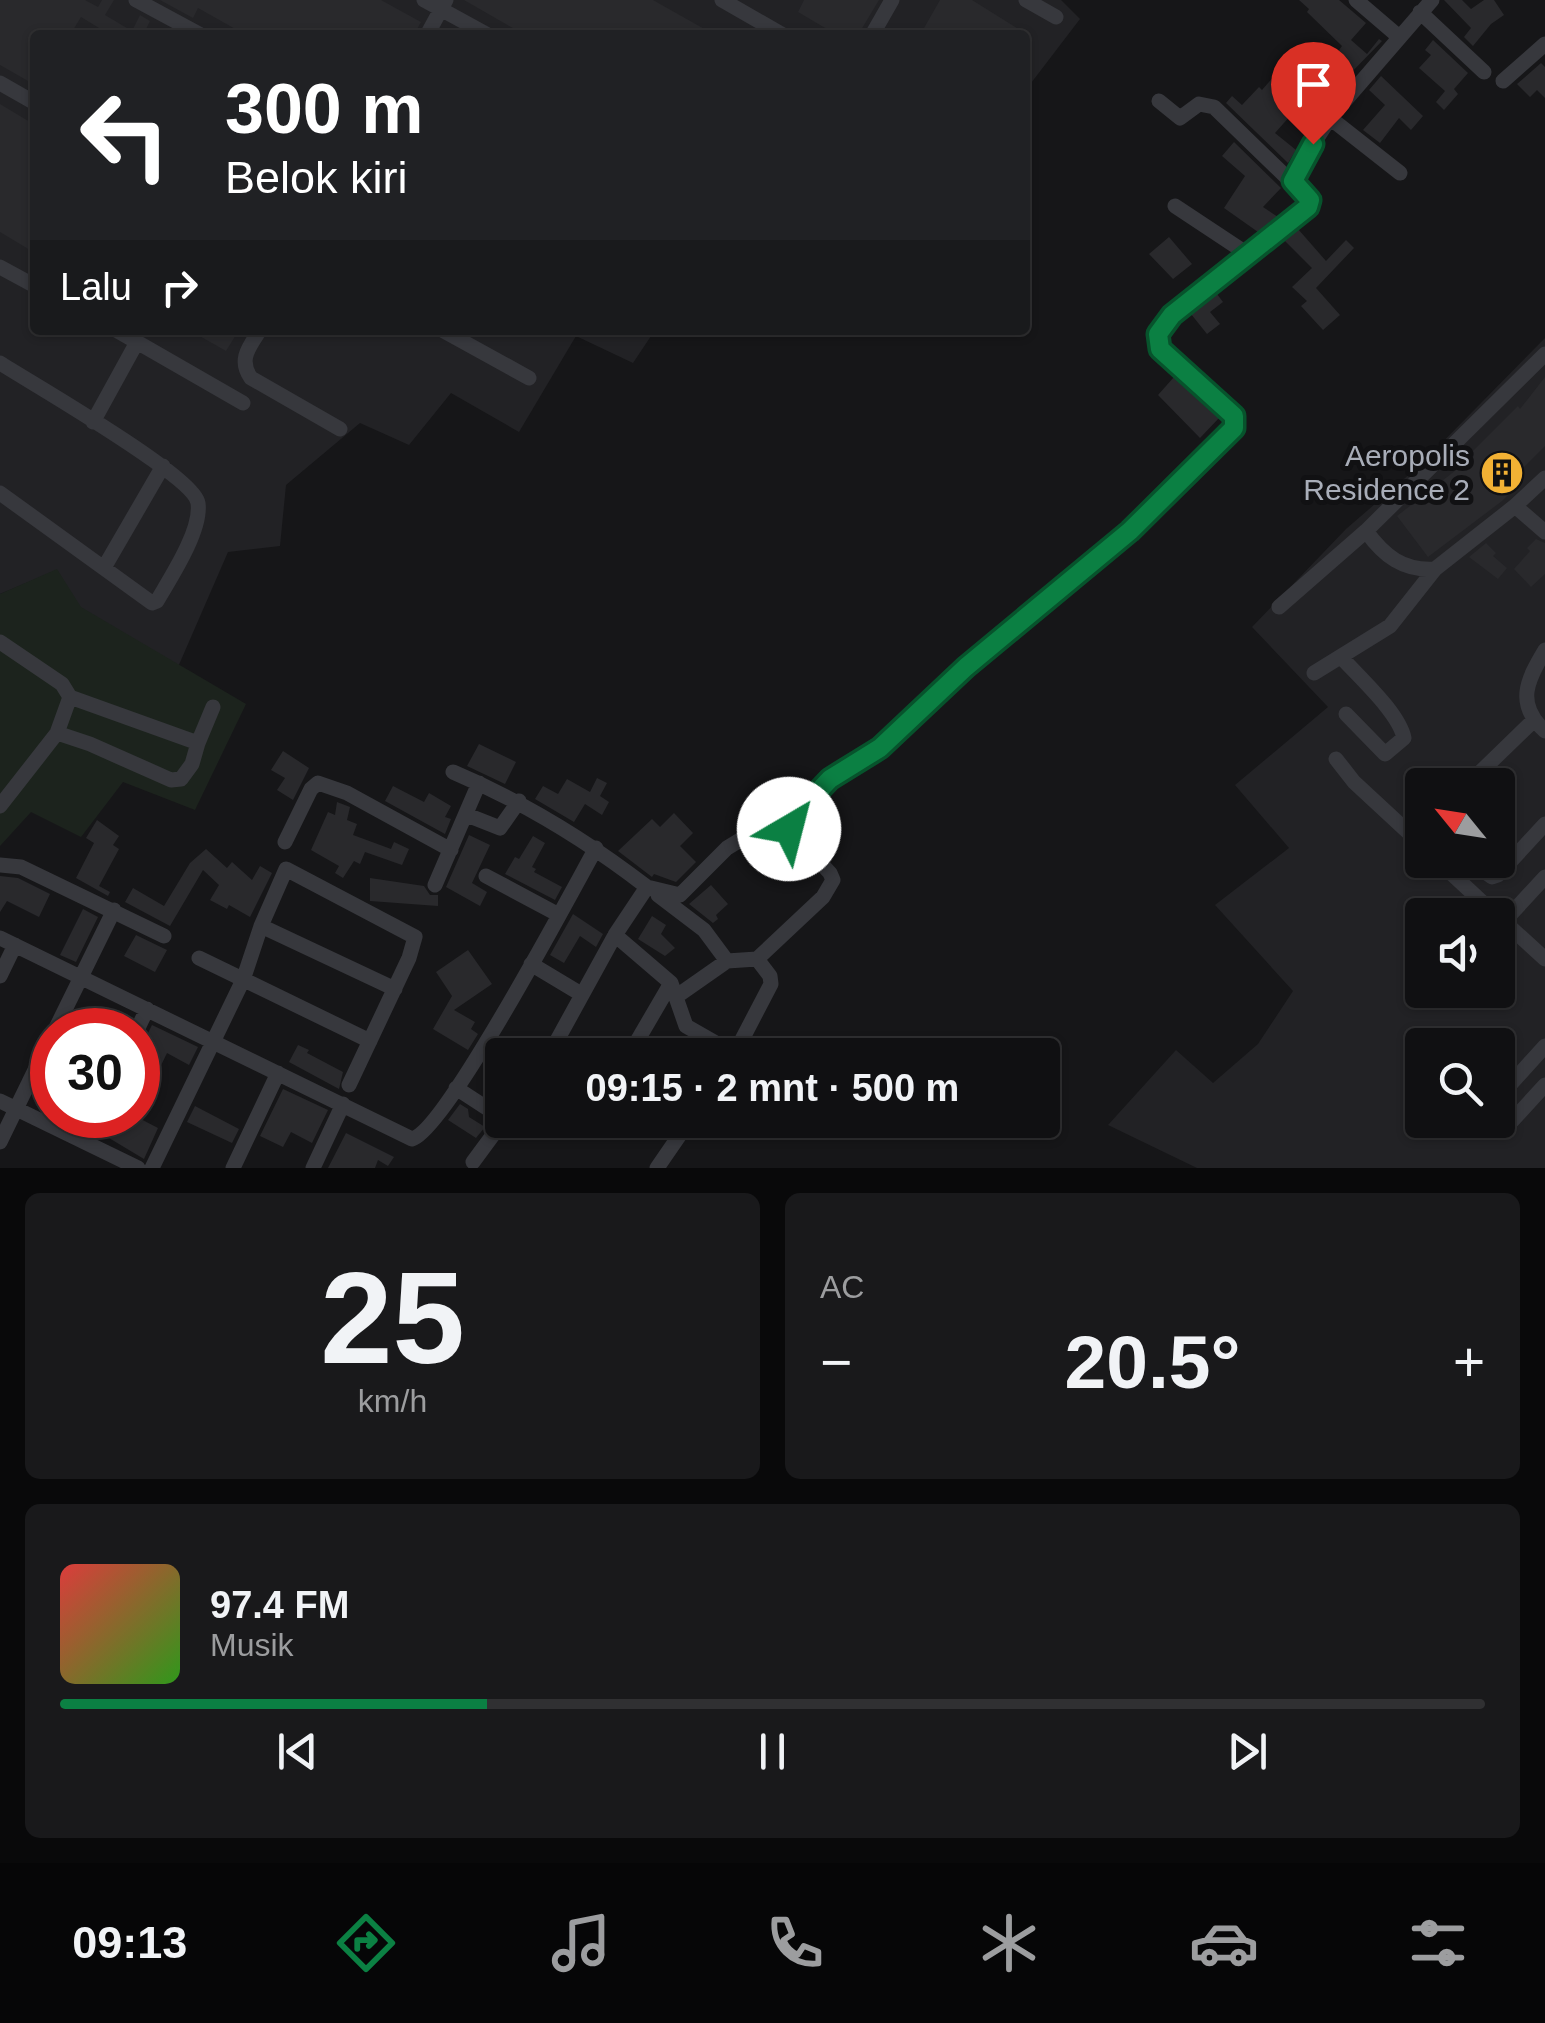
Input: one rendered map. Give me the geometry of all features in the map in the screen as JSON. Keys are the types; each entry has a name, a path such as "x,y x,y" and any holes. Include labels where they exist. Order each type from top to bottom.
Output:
{"street":[{"path":"136,0 192,30"},
{"path":"424,0 444,5 481,30"},
{"path":"722,0 774,30"},
{"path":"875,30 892,0"},
{"path":"1026,0 1056,16"},
{"path":"1356,0 1398,36"},
{"path":"430,30 444,5"},
{"path":"1293,181 1330,118 1426,6 1484,72"},
{"path":"1503,81 1545,44"},
{"path":"0,83 30,99"},
{"path":"1312,87 1330,118 1400,172"},
{"path":"789,829 791,820 830,779 880,748 966,667 1130,531 1227,436 1236,421 1160,349 1158,334 1172,315 1308,207 1310,200 1214,107 1199,104 1180,118 1159,101"},
{"path":"1175,206 1248,255"},
{"path":"0,267 30,283"},
{"path":"125,335 243,403"},
{"path":"257,335 244,355 244,368 251,378 340,428"},
{"path":"451,335 529,378"},
{"path":"93,422 137,342"},
{"path":"1280,607 1366,531 1545,354"},
{"path":"1184,372 1198,360"},
{"path":"0,363 163,466 191,488 198,498 198,510 182,557 157,600 150,602 0,492"},
{"path":"104,566 163,466"},
{"path":"1314,673 1390,626 1435,569 1545,478"},
{"path":"1515,506 1545,532"},
{"path":"1366,531 1378,548 1399,563 1414,570 1435,569"},
{"path":"0,642 62,684 70,697 198,743"},
{"path":"1488,768 1539,726 1526,690 1545,650"},
{"path":"1342,658 1404,732 1404,738 1385,754 1346,714"},
{"path":"0,806 57,733 70,697"},
{"path":"57,733 171,780 181,779 192,764 213,707"},
{"path":"1336,759 1354,782 1405,829"},
{"path":"454,772 519,801 596,848 704,930 727,961"},
{"path":"285,842 311,789 318,783 347,793 451,850"},
{"path":"435,885 479,783"},
{"path":"467,815 500,828 519,801"},
{"path":"1515,857 1545,824"},
{"path":"647,887 680,895 727,848 756,831 789,829"},
{"path":"641,1038 674,989 727,961 757,959 823,896 833,880 830,873 789,829"},
{"path":"160,1015 412,1139 425,1131 456,1088 596,848"},
{"path":"0,864 21,866 164,936"},
{"path":"152,1168 242,980 288,868 414,937 395,989 349,1085"},
{"path":"486,876 559,915"},
{"path":"1515,905 1545,877"},
{"path":"1456,878 1476,898"},
{"path":"558,1038 615,935 647,887"},
{"path":"66,1008 114,910"},
{"path":"261,926 395,989"},
{"path":"1515,934 1545,959"},
{"path":"615,935 674,989 676,1005 686,1026 707,1038"},
{"path":"0,976 8,941 145,1008"},
{"path":"198,958 370,1040"},
{"path":"742,1038 770,984 770,976 757,959"},
{"path":"530,964 581,994"},
{"path":"1515,1079 1545,1046"},
{"path":"233,1168 278,1073"},
{"path":"1515,1118 1542,1088 1520,1073"},
{"path":"0,1142 30,1080"},
{"path":"456,1088 485,1107"},
{"path":"0,1101 138,1168"},
{"path":"312,1168 343,1104"},
{"path":"473,1162 490,1138"},
{"path":"657,1168 678,1138"}],"shaded area":[{"path":"0,0 1061,0 1080,19 1030,84 1030,30 30,30 30,335 652,335 633,363 576,336 519,432 451,393 409,445 360,423 286,485 280,546 228,552 178,667 80,607 57,570 0,594"},
{"path":"1545,338 1545,1168 1197,1168 1108,1125 1176,1050 1213,1083 1258,1044 1293,991 1215,905 1289,848 1235,785 1328,707 1252,627 1346,529 1419,466"},
{"path":"57,569 81,607 246,704 195,810 123,782 81,837 31,812 0,846 0,594"}],"building":[{"path":"0,0 85,0 98,7 102,0 114,0 105,15 130,30 98,30 81,17 73,30 30,30 30,82 0,65"},
{"path":"160,0 381,0 421,22 417,30 237,30 198,8 193,18"},
{"path":"464,0 653,0 706,30 516,30"},
{"path":"804,0 879,0 861,30 829,30 798,12"},
{"path":"940,0 972,0 1020,30 923,30"},
{"path":"1299,0 1339,0 1366,23 1351,40 1367,54 1379,39 1382,41 1347,77 1329,64 1342,46"},
{"path":"1444,0 1462,0 1471,9 1484,0 1494,0 1504,15 1473,46 1464,37 1471,28"},
{"path":"140,15 150,21 146,30 132,30"},
{"path":"1433,40 1468,73 1454,89 1458,94 1444,110 1436,102 1445,91 1419,68 1431,55 1425,50"},
{"path":"1541,63 1545,67 1545,98 1537,90 1530,97 1517,84"},
{"path":"1276,74 1301,95 1287,112 1291,115 1275,133 1296,150 1288,163 1226,103 1232,96 1242,105"},
{"path":"1381,76 1423,116 1411,130 1399,118 1380,143 1363,130 1385,105 1369,90"},
{"path":"0,104 30,122 30,250 0,232"},
{"path":"1234,142 1281,188 1263,207 1278,217 1258,232 1224,208 1245,176 1222,156"},
{"path":"1298,229 1326,261 1346,240 1354,248 1316,288 1340,315 1323,330 1301,306 1307,301 1292,287 1312,268 1284,240"},
{"path":"1169,237 1192,264 1173,279 1149,254"},
{"path":"1217,294 1223,302 1210,312 1220,324 1207,334 1191,314"},
{"path":"198,335 236,335 226,351"},
{"path":"1174,377 1219,418 1200,438 1158,395"},
{"name":"Aeropolis Residence 2","path":"1545,377 1545,446 1516,475 1522,481 1502,501 1428,557 1397,516 1474,456 1471,453 1518,406 1520,409"},
{"path":"1536,539 1545,543 1545,574 1531,587 1514,569"},
{"path":"1486,543 1496,553 1493,556 1507,568 1498,579 1469,557"},
{"path":"479,744 516,762 505,784 467,766"},
{"path":"283,751 309,768 293,800 277,790 285,778 271,770"},
{"path":"597,778 607,783 600,796 609,802 602,815 585,804 574,822 535,799 543,786 558,794 567,779 590,792"},
{"path":"393,786 424,802 429,793 451,806 445,817 451,819 445,834 385,801"},
{"path":"337,802 350,807 347,820 357,824 353,835 391,849 394,842 409,849 402,865 365,852 360,864 354,861 343,878 335,873 339,866 311,850 328,812 335,815"},
{"path":"674,813 693,833 680,846 696,862 676,882 654,874 652,877 618,851 652,819 660,827"},
{"path":"97,820 119,836 113,845 119,849 99,886 110,892 108,896 76,878 94,843 86,838"},
{"path":"469,835 490,845 472,883 487,892 480,906 446,887"},
{"path":"533,836 545,843 532,867 534,872 562,887 555,900 505,874"},
{"path":"206,849 227,868 232,862 252,880 260,866 272,873 250,917 210,900 219,885 203,870 170,926 125,902 133,888 164,906 190,863"},
{"path":"0,876 18,878 50,894 39,917 7,901 0,912"},
{"path":"370,878 424,886 430,895 438,895 438,906 370,901"},
{"path":"711,885 728,904 713,923 689,904"},
{"path":"83,909 98,917 76,962 60,955"},
{"path":"573,914 603,934 596,947 580,936 564,963 550,955"},
{"path":"652,916 666,925 661,934 675,948 665,956 638,939"},
{"path":"136,935 167,950 155,972 124,956"},
{"path":"468,950 492,984 454,1010 475,1022 471,1029 478,1034 468,1050 433,1029 452,996 436,972"},
{"path":"160,1029 198,1047 189,1065 167,1053 160,1067"},
{"path":"298,1045 343,1072 339,1089 289,1062"},
{"path":"283,1089 328,1110 312,1143 291,1132 283,1147 260,1136"},
{"path":"460,1104 468,1109 469,1117 485,1127 476,1138 448,1120"},
{"path":"195,1106 239,1129 232,1143 187,1122"},
{"path":"346,1133 394,1157 388,1166 378,1160 375,1168 328,1168"},
{"path":"109,1138 153,1138 144,1159"}],"place":[{"name":"Aeropolis Residence 2","path":"1502,473"}],"route":[{"path":"789,829 791,820 820,788 880,748 966,667 1130,531 1234,428 1234,416 1160,349 1158,334 1172,315 1308,207 1310,200 1293,181 1313,144"}]}
